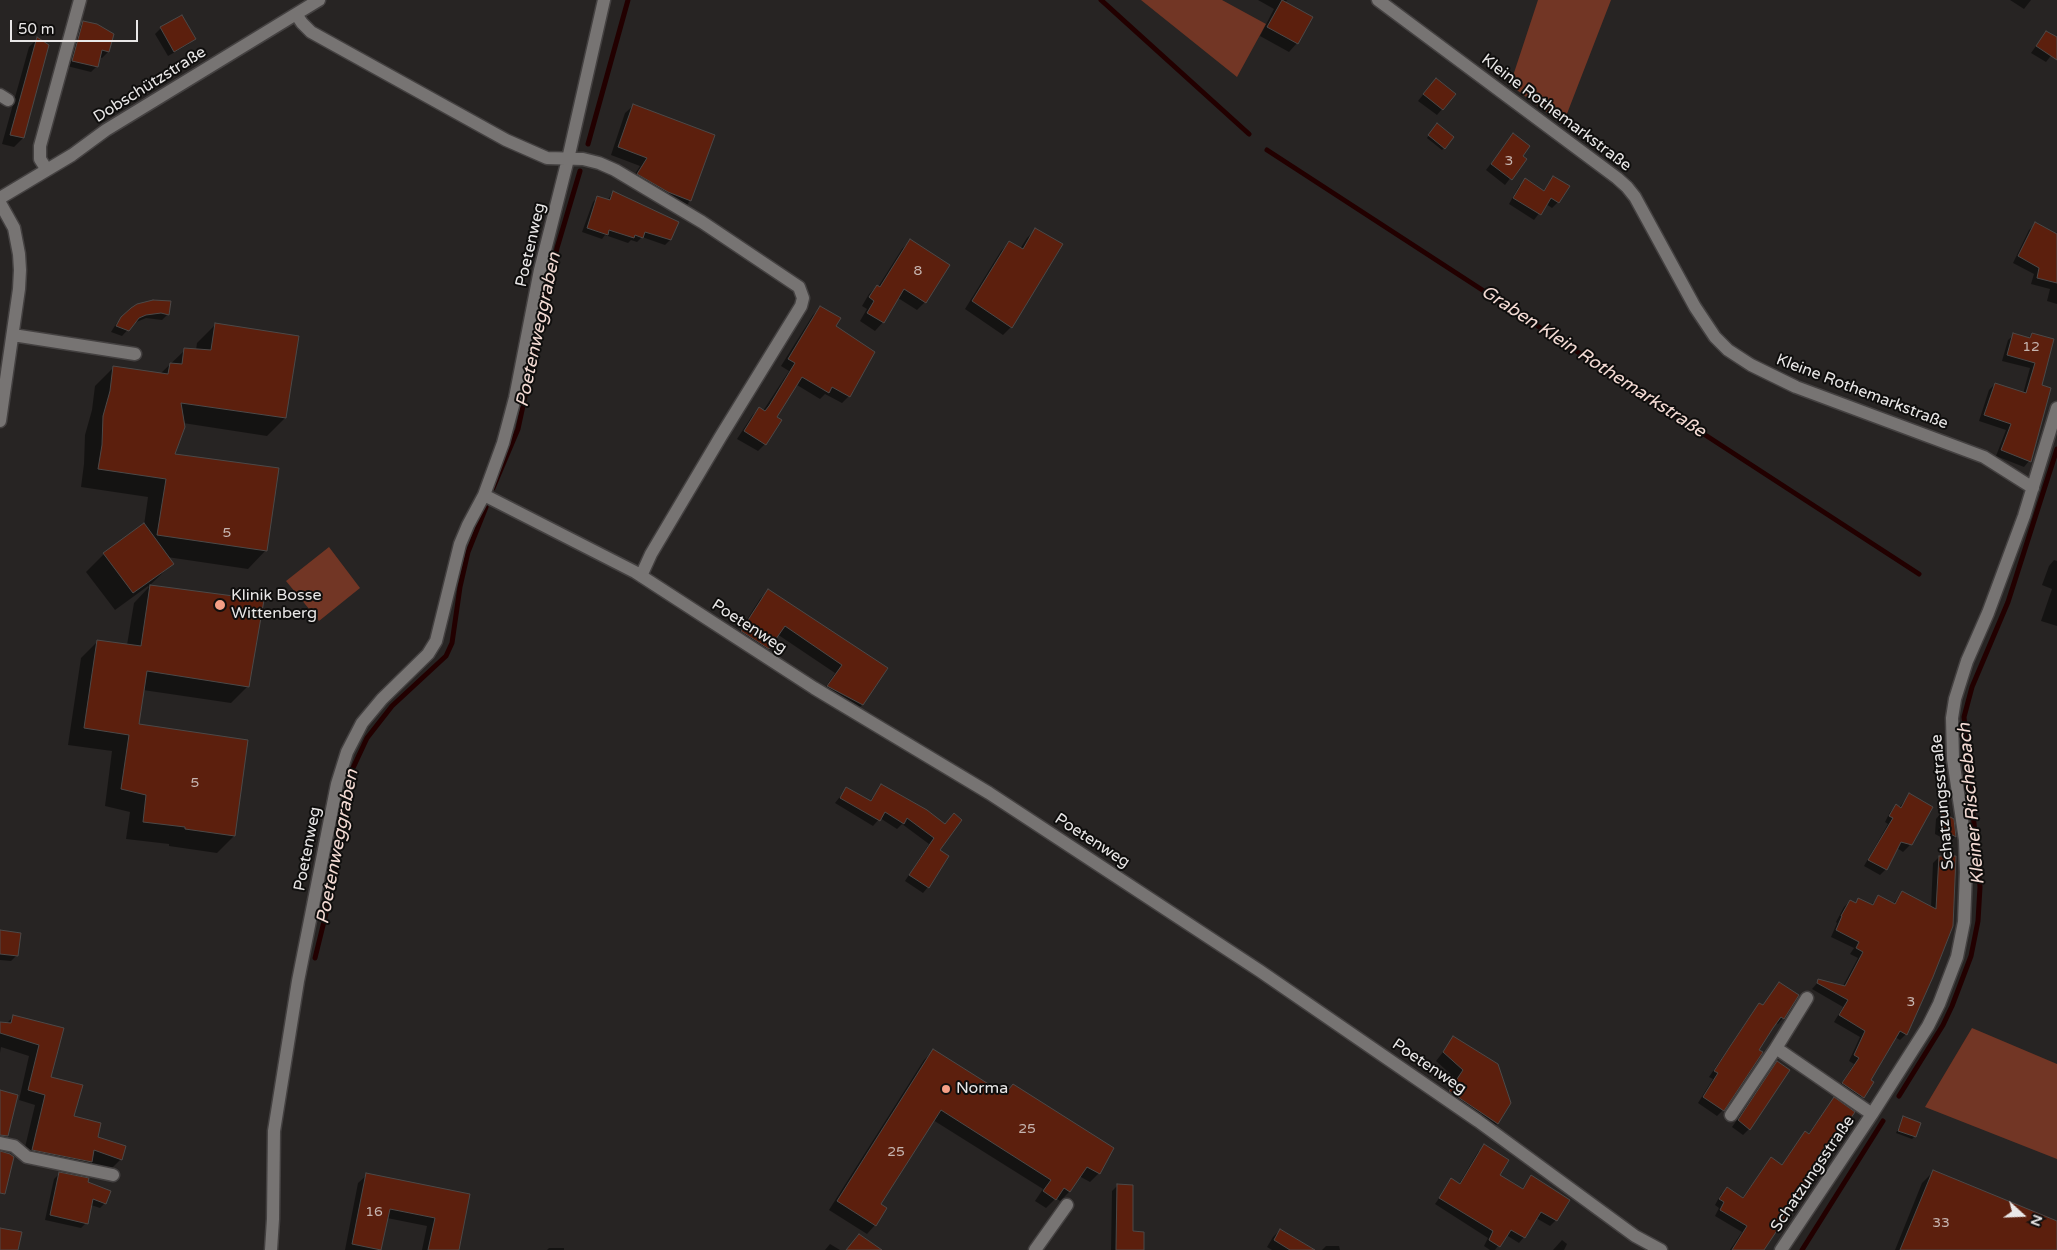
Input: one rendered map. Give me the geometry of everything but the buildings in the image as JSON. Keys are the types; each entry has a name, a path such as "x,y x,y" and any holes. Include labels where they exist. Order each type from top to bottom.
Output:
{"street":[{"path":"47,170 40,159 40,146 80,0"},
{"name":"Dobschützstraße","path":"0,198 47,170 106,130 319,0"},
{"name":"Poetenweg","path":"271,1250 274,1131 298,981 337,784 347,752 362,723 382,699 428,654 436,641 460,544 484,495 503,443 515,398 540,270 604,0"},
{"name":"Kleine Rothemarkstraße","path":"1378,0 1627,187 1635,197 1695,306 1715,337 1728,350 1751,365 1789,384 1984,457 2033,488"},
{"path":"296,14 311,32 506,140 547,158 583,159 599,163 662,197 799,287 803,298 801,306 721,436 641,576"},
{"path":"0,203 14,228 19,254 19,289 0,421"},
{"path":"13,336 135,354"},
{"name":"Schatzungsstraße","path":"1781,1250 1872,1114 1932,1018 1948,980 1961,941 1964,922 1966,872 1965,840 1951,740 1953,709 1960,680 1991,604 2033,488 2057,408"},
{"name":"Poetenweg","path":"484,495 579,542 641,576 814,688 989,794 1206,935 1478,1121 1635,1236 1661,1250"},
{"path":"1731,1115 1807,998"},
{"path":"1776,1048 1872,1114"},
{"path":"0,1143 14,1146 27,1157 113,1175"},
{"path":"1036,1250 1067,1205"}],"shaded area":[{"path":"1141,0 1222,0 1266,24 1237,77"},
{"path":"1538,0 1611,0 1563,124 1510,85"},
{"path":"329,547 360,588 319,621 286,581"},
{"path":"1972,1028 2057,1064 2057,1159 1925,1107"}],"waterway":[{"name":"Poetenweggraben","path":"588,144 628,0"},
{"path":"1101,0 1249,134"},
{"name":"Graben Klein Rothemarkstraße","path":"1267,150 1919,574"},
{"name":"Poetenweggraben","path":"493,488 518,429 557,248 580,171"},
{"name":"Kleiner Rischebach","path":"1899,1096 1943,1025 1971,956 1978,921 1980,887 1964,717 1972,687 2008,602 2057,449"},
{"name":"Poetenweggraben","path":"315,958 334,881 345,799 353,768 367,738 392,706 446,656 452,643 460,587 468,552 486,507"},
{"name":"Kleiner Rischebach","path":"1802,1250 1883,1121"}],"place":[{"name":"Klinik Bosse Wittenberg","path":"220,605"},
{"name":"Norma","path":"946,1089"}]}
